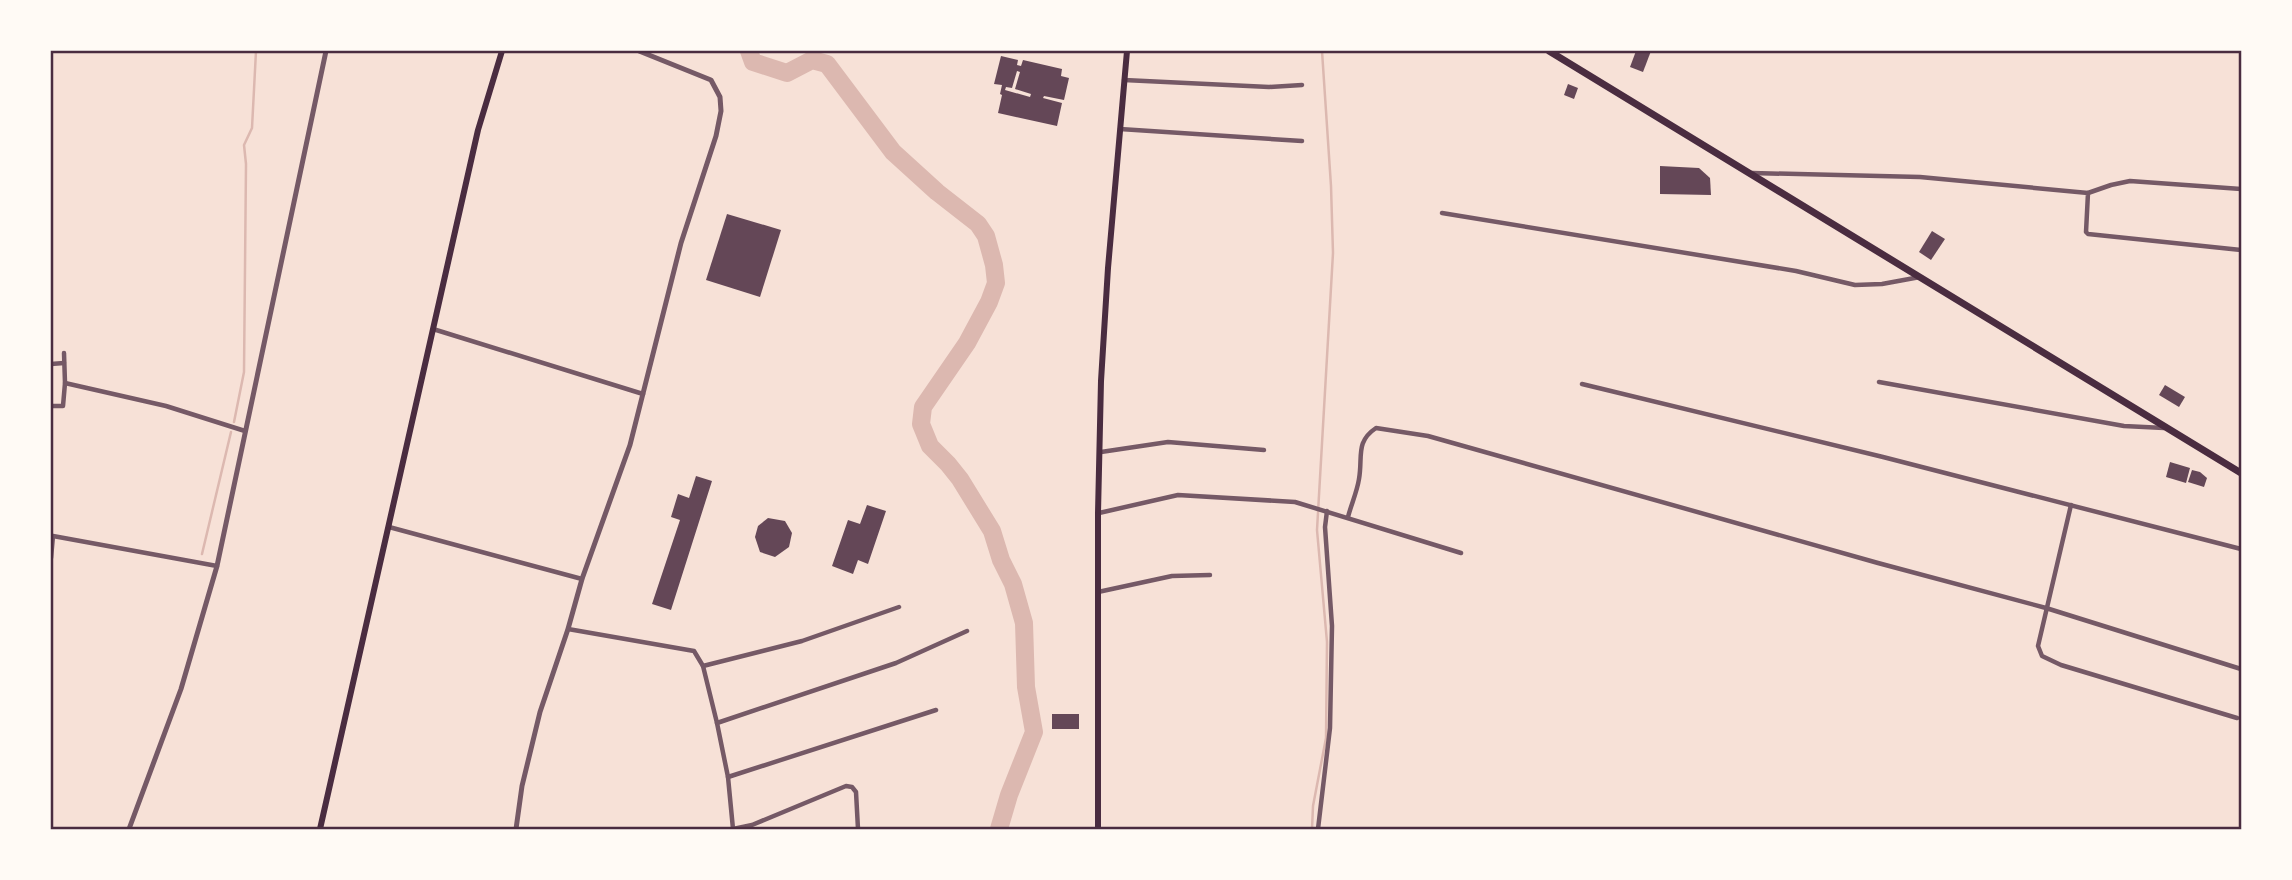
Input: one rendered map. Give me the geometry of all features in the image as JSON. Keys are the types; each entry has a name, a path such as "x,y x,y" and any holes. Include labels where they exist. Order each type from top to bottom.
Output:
{"main road":[{"path":"320,829 478,130 502,51"},
{"path":"1098,829 1098,513 1101,381 1127,51"},
{"path":"1549,51 2241,473"}],"street":[{"path":"129,829 181,689 217,566 326,51"},
{"path":"516,829 522,786 540,712 582,579 630,445 681,243 716,136 721,111 720,97 711,80 639,51"},
{"path":"1124,80 1269,87 1302,85"},
{"path":"1120,129 1302,141"},
{"path":"1751,173 1920,177 2088,193 2130,181 2241,189"},
{"path":"2088,193 2088,234 2241,250"},
{"path":"1442,213 1796,271 1855,285 1882,284 1921,277"},
{"path":"432,329 643,394"},
{"path":"51,406 63,406 64,354"},
{"path":"51,364 64,363"},
{"path":"1879,382 2124,426 2168,428"},
{"path":"65,383 166,406 245,431"},
{"path":"1583,384 2241,549"},
{"path":"1348,517 1359,478 1360,451 1366,435 1376,428 1427,436 2046,608 2241,669"},
{"path":"1101,452 1168,442 1264,450"},
{"path":"1098,513 1178,495 1304,504 1461,553"},
{"path":"2071,505 2038,646 2042,656 2047,660 2237,718"},
{"path":"1318,829 1330,728 1332,626 1325,511"},
{"path":"389,527 582,579"},
{"path":"51,558 53,536 217,566"},
{"path":"1098,592 1172,576 1210,575"},
{"path":"703,666 802,640 900,607"},
{"path":"568,629 694,652 703,666 717,723 733,829 752,825 846,786 852,787 856,792 858,829"},
{"path":"717,723 896,663 967,631"},
{"path":"727,778 936,710"}],"building":[{"path":"1636,51 1651,51 1643,72 1630,67"},
{"path":"1001,56 1018,60 1017,65 1021,66 1023,60 1062,69 1061,76 1069,78 1064,100 1043,98 1062,103 1057,126 998,113 1002,85 994,84","holes":["1017,71 1020,72 1015,89 1031,94 1030,97 1005,90 1006,87 1012,88"]},
{"path":"1568,84 1578,88 1574,99 1564,95"},
{"path":"1660,166 1699,168 1710,178 1711,195 1660,194"},
{"path":"727,214 781,230 760,297 706,280"},
{"path":"1932,231 1945,239 1931,260 1919,252"},
{"path":"2165,385 2185,397 2179,407 2159,395"},
{"path":"2170,462 2190,468 2186,483 2166,477"},
{"path":"2192,470 2207,478 2204,487 2188,482"},
{"path":"696,476 712,481 671,610 652,604 680,520 671,517 678,494 689,498"},
{"path":"867,505 886,511 868,564 858,560 853,574 832,566 848,520 860,524"},
{"path":"768,518 785,521 792,533 789,547 775,557 760,552 755,537 758,526"},
{"path":"1052,714 1079,714 1079,729 1052,729"}],"waterway":[{"path":"234,422 244,372 244,145 252,128 256,51"},
{"path":"749,51 753,62 787,73 812,60 827,64 893,152 978,224 986,236 996,283 967,343 923,407 921,424 930,446 960,479 992,531 1001,560 1013,584 1024,623 1026,687 1034,732 1009,795 999,829"},
{"path":"1312,829 1313,806 1326,738 1327,642 1317,530 1333,253 1322,51"},
{"path":"202,554 231,432"}]}
